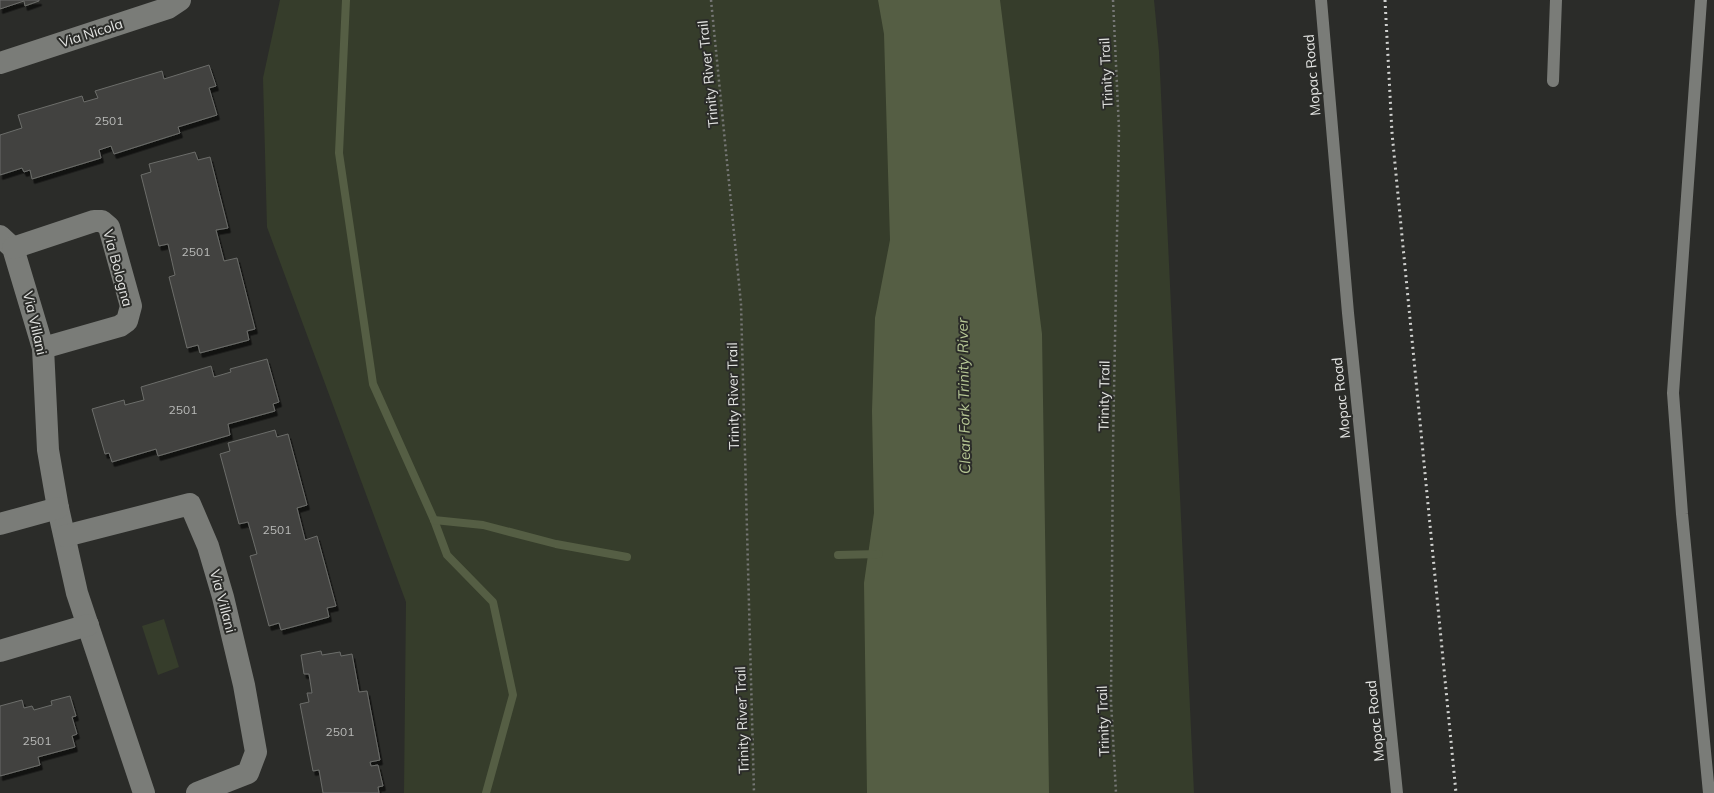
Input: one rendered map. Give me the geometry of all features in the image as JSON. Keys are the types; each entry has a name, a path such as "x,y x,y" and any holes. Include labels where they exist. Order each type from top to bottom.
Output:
{"street":[{"name":"Via Nicola","path":"0,63 168,8 180,0"},
{"name":"Via Bologna","path":"7,242 94,220 102,221 109,227 131,306 127,321 120,326 43,348"},
{"name":"Via Villani","path":"7,242 43,348 48,450 58,508 77,593 144,793"},
{"name":"Via Villani","path":"65,536 190,504 208,546 223,597 244,685 256,752 248,773 197,793"},
{"path":"0,524 58,508"},
{"path":"0,651 88,625"}],"lane":[{"name":"Mopac Road","path":"1321,0 1348,313 1397,793"},
{"path":"1553,81 1556,0"},
{"path":"1701,0 1673,393 1682,514 1709,793"}],"path":[{"name":"Trinity River Trail","path":"711,0 741,304 754,793"},
{"name":"Trinity Trail","path":"1113,0 1119,129 1113,445 1111,693 1116,793"}],"shaded area":[{"path":"280,0 1154,0 1159,52 1194,793 404,793 406,602 267,227 263,78"},
{"path":"164,619 179,667 158,675 142,626"}],"water":[{"name":"Clear Fork Trinity River","path":"878,0 1000,0 1042,334 1049,793 867,793 864,583 874,513 872,411 875,318 890,240 884,34"}],"building":[{"path":"0,0 39,1 25,6 24,1 0,9"},
{"path":"209,65 216,86 209,88 217,115 178,127 180,133 114,154 111,146 99,150 101,158 32,179 30,170 24,172 22,168 0,175 0,135 22,128 18,115 82,96 84,102 98,98 95,91 162,71 164,79"},
{"path":"195,152 198,160 210,157 228,228 216,230 224,261 237,258 255,329 247,331 249,340 200,353 198,345 187,348 169,277 175,275 168,244 159,246 141,175 151,172 149,164"},
{"path":"267,359 279,402 273,404 275,411 228,424 230,435 158,456 156,449 112,462 109,453 105,454 92,409 124,400 125,405 144,400 141,387 211,366 214,377 231,372 230,369"},
{"path":"275,430 277,437 288,434 307,505 297,508 305,540 317,536 336,606 327,608 329,617 281,630 279,623 269,626 250,556 257,554 248,522 239,524 220,454 230,451 228,443"},
{"path":"321,651 322,655 340,652 341,656 352,654 359,692 367,691 380,760 370,762 371,766 378,765 383,786 378,787 379,793 323,793 319,770 313,771 300,704 309,702 307,693 312,693 309,674 304,674 301,655"},
{"path":"70,696 76,716 72,717 77,734 72,736 75,747 38,757 40,765 0,776 0,706 22,700 24,708 32,706 34,710 52,705 51,701"}],"waterway":[{"path":"346,0 339,153 373,384 434,520 447,555 493,602 513,695 486,793"},
{"path":"434,520 483,525 556,544 627,557"},
{"path":"838,555 879,554"}],"railway":[{"path":"1385,0 1392,133 1456,793"}]}
